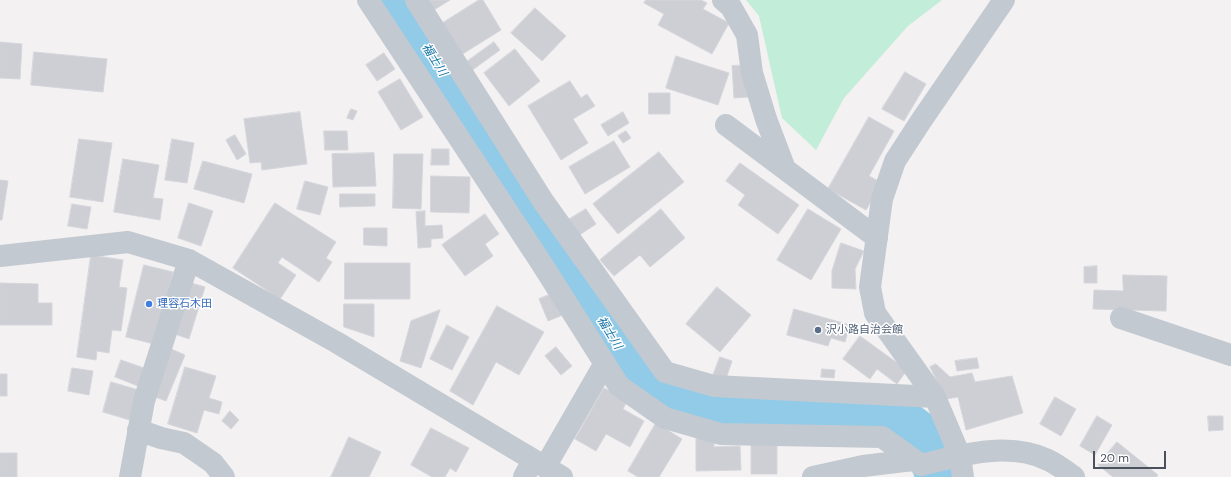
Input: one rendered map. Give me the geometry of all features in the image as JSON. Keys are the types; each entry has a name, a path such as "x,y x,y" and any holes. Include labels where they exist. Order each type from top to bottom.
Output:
{"street":[{"path":"368,0 619,386 665,418 722,434 882,437 917,467"},
{"path":"416,0 543,201 665,372 714,386 935,397"},
{"path":"723,0 731,7 747,35 752,72 766,119 785,169"},
{"path":"963,477 953,457 935,397 875,313 870,287 882,199 895,161 1004,0"},
{"path":"726,125 877,238"},
{"path":"0,256 128,242 189,260 336,342 541,470 605,363"},
{"path":"130,477 144,401 189,260"},
{"path":"1121,318 1231,355"},
{"path":"138,430 161,438 184,443 213,463 224,477"},
{"path":"813,477 863,466 917,467 953,457 1005,450 1029,454 1049,460 1074,477"}],"green space":[{"path":"746,0 942,0 908,26 844,98 816,150 782,118 759,16"}],"building":[{"path":"427,0 450,0 434,10"},
{"path":"479,0 483,0 501,30 461,55 441,24"},
{"path":"646,0 701,0 707,3 703,9 729,23 712,54 658,25 664,14 644,3"},
{"path":"535,8 566,36 542,61 511,33"},
{"path":"0,42 22,44 20,79 0,78"},
{"path":"494,42 500,50 471,71 465,63"},
{"path":"515,49 540,81 509,106 484,73"},
{"path":"34,52 107,59 103,92 31,85"},
{"path":"384,53 395,69 377,81 366,65"},
{"path":"676,56 729,73 718,105 666,88"},
{"path":"748,65 749,97 734,98 732,66"},
{"path":"905,72 926,84 904,121 882,109"},
{"path":"400,79 423,117 401,130 378,92"},
{"path":"570,81 581,98 587,94 595,106 573,119 588,143 561,160 528,106"},
{"path":"649,93 670,93 670,114 649,114"},
{"path":"351,109 357,111 353,120 347,118"},
{"path":"300,112 307,164 262,170 261,162 250,163 244,119"},
{"path":"623,112 629,123 608,136 601,125"},
{"path":"869,117 894,131 869,176 882,183 866,210 828,189"},
{"path":"324,131 347,131 348,150 325,150"},
{"path":"626,131 631,138 623,143 618,136"},
{"path":"235,135 246,154 237,160 226,140"},
{"path":"79,139 112,143 103,202 70,197"},
{"path":"172,139 194,143 187,183 165,180"},
{"path":"614,141 630,167 585,194 569,167"},
{"path":"432,149 449,149 449,165 431,165"},
{"path":"659,152 684,182 618,234 593,204"},
{"path":"374,153 376,186 333,187 332,154"},
{"path":"394,154 423,154 421,209 393,208"},
{"path":"123,159 159,165 153,198 163,199 160,220 114,212"},
{"path":"203,161 252,174 244,203 194,189"},
{"path":"740,163 799,205 778,234 738,205 745,195 726,181"},
{"path":"431,176 470,177 469,213 431,212"},
{"path":"0,180 8,181 2,220 0,220"},
{"path":"305,181 328,187 320,215 297,209"},
{"path":"340,194 375,194 375,206 340,207"},
{"path":"189,203 213,211 201,246 178,238"},
{"path":"275,203 336,242 326,258 332,262 319,282 282,257 278,263 296,275 280,299 233,268"},
{"path":"72,204 91,207 87,229 68,226"},
{"path":"586,209 596,224 578,236 568,220"},
{"path":"661,209 685,238 650,267 640,255 614,276 600,260"},
{"path":"808,209 841,229 811,280 777,260"},
{"path":"425,211 425,226 442,225 443,238 431,239 431,247 418,248 416,212"},
{"path":"485,214 499,234 485,244 493,256 465,276 442,245"},
{"path":"364,228 387,228 387,246 364,245"},
{"path":"841,243 864,251 855,269 856,289 832,288 832,271"},
{"path":"91,255 123,260 119,287 127,288 121,331 112,330 109,353 97,351 96,360 77,357"},
{"path":"345,263 410,263 410,299 345,299"},
{"name":"理容石木田","path":"144,265 173,272 154,344 126,337"},
{"path":"1097,266 1097,283 1084,283 1084,267"},
{"path":"1123,275 1167,276 1166,311 1093,309 1094,290 1123,291"},
{"path":"188,282 205,287 189,339 172,333"},
{"path":"0,283 38,284 38,303 52,303 52,325 0,325"},
{"path":"717,287 751,315 720,352 686,324"},
{"path":"554,293 563,315 548,321 539,299"},
{"path":"344,304 374,304 374,337 344,327"},
{"path":"497,306 544,332 519,375 496,362 473,405 450,391"},
{"name":"沢小路自治会館","path":"794,309 850,325 845,342 831,338 828,346 787,335"},
{"path":"440,310 421,368 400,361 411,321"},
{"path":"447,325 469,337 452,370 430,359"},
{"path":"860,336 907,370 897,384 877,369 870,379 843,359"},
{"path":"556,347 572,366 561,375 545,356"},
{"path":"169,348 185,355 166,401 150,395"},
{"path":"720,357 732,361 725,382 712,378"},
{"path":"977,358 979,368 957,371 955,361"},
{"path":"121,360 144,368 138,386 115,377"},
{"path":"936,364 950,377 972,373 975,382 1012,376 1023,413 966,430 958,397 946,399 930,367"},
{"path":"185,367 216,376 209,398 222,402 219,414 204,410 197,433 168,424"},
{"path":"72,368 93,371 89,395 68,391"},
{"path":"822,369 835,370 834,378 821,377"},
{"path":"0,374 7,374 7,396 0,396"},
{"path":"111,382 142,391 133,421 103,412"},
{"path":"604,388 627,401 623,409 644,421 630,447 606,434 596,451 575,439"},
{"path":"1055,397 1076,409 1061,436 1040,424"},
{"path":"230,411 239,420 231,429 222,421"},
{"path":"1097,416 1112,425 1095,455 1080,446"},
{"path":"1208,416 1223,416 1223,430 1209,431"},
{"path":"656,423 682,439 659,477 638,477 628,471"},
{"path":"431,428 469,448 456,472 450,468 445,477 432,477 411,465"},
{"path":"349,437 381,452 369,477 331,477"},
{"path":"714,438 714,447 740,446 741,470 696,471 696,439"},
{"path":"777,442 777,474 751,474 751,443"},
{"path":"1117,442 1158,475 1156,477 1113,477 1098,465"},
{"path":"0,453 17,453 17,477 0,477"}],"waterway":[{"name":"福士川","path":"393,0 441,69 448,85 504,174 595,310 630,369 669,395 716,414 864,410 902,420 922,435 938,477"}],"place":[{"name":"理容石木田","path":"149,304"},
{"name":"沢小路自治会館","path":"818,330"}]}
